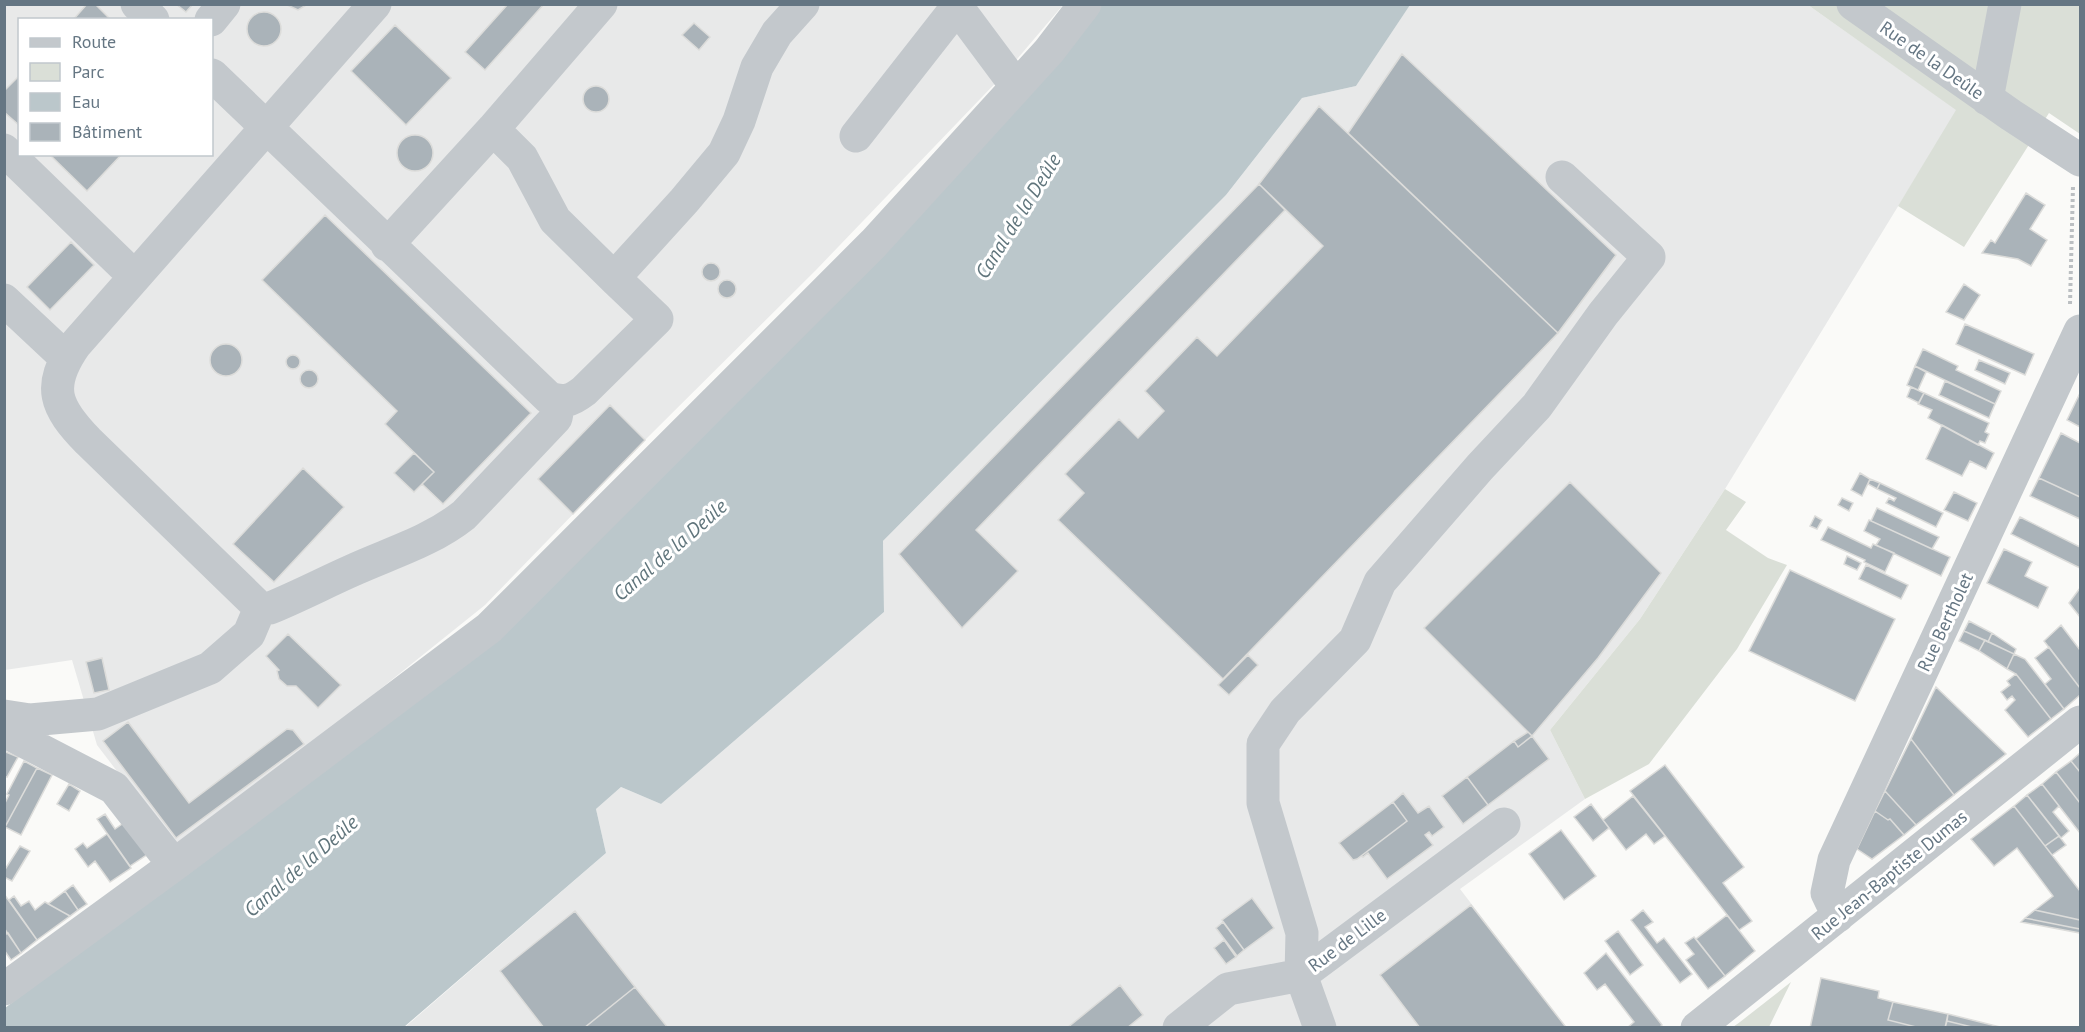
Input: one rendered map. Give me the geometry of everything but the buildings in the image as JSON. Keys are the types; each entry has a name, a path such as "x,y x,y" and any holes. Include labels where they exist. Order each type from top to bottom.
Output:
{"street":[{"path":"138,4 151,18"},
{"path":"213,18 224,4"},
{"path":"375,4 66,358 60,371 57,401 69,421 260,608 270,609 351,570 423,541 451,525 464,515 556,418 559,402"},
{"path":"387,245 493,129 601,4"},
{"path":"614,278 724,153 739,121 757,67 777,33 803,4"},
{"path":"4,988 174,865 489,628 874,243 1049,51 1085,4"},
{"name":"Rue de la Deûle","path":"1853,4 1999,107 2077,158"},
{"path":"1999,107 2005,4"},
{"path":"856,136 956,6 1016,86"},
{"path":"213,76 549,398 559,402 572,400 657,319 555,220 522,158 493,129"},
{"path":"4,150 135,277"},
{"path":"1320,1028 1301,975 1302,933 1263,803 1263,744 1285,711 1355,640 1380,582 1480,467 1537,406 1603,314 1649,257 1562,177"},
{"path":"4,300 66,358"},
{"name":"Rue Bertholet","path":"1838,916 1827,893 1834,860 2075,320"},
{"path":"4,716 30,720 98,714 210,668 249,634 260,608"},
{"name":"Rue Jean-Baptiste Dumas","path":"1697,1028 2080,722"},
{"path":"4,731 114,788 174,865"},
{"name":"Rue de Lille","path":"1179,1028 1228,988 1301,975 1504,824"}],"path":[{"path":"2075,320 2077,158"}],"shaded area":[{"path":"5,5 1063,5 1006,72 816,270 645,440 485,605 333,727 174,846 97,745 72,660 5,670"},
{"path":"1410,5 1808,5 1957,110 1725,489 1640,619 1550,730 1585,799 1460,889 1566,1027 404,1028 606,853 596,809 621,787 661,804 884,612 883,541 1226,195 1302,98 1356,86"}],"green space":[{"path":"1808,5 2080,5 2080,134 2049,113 1964,247 1898,206 1956,110"},
{"path":"1725,489 1746,502 1726,530 1768,558 1787,565 1737,649 1649,764 1585,799 1550,730 1640,619"},
{"path":"1791,982 1769,1027 1733,1027 1740,1022"}],"water":[{"name":"Canal de la Deûle","path":"1100,5 1410,5 1356,86 1302,98 1226,195 883,541 884,612 661,804 621,787 596,809 606,853 404,1027 5,1028 5,1008 501,634"}]}
